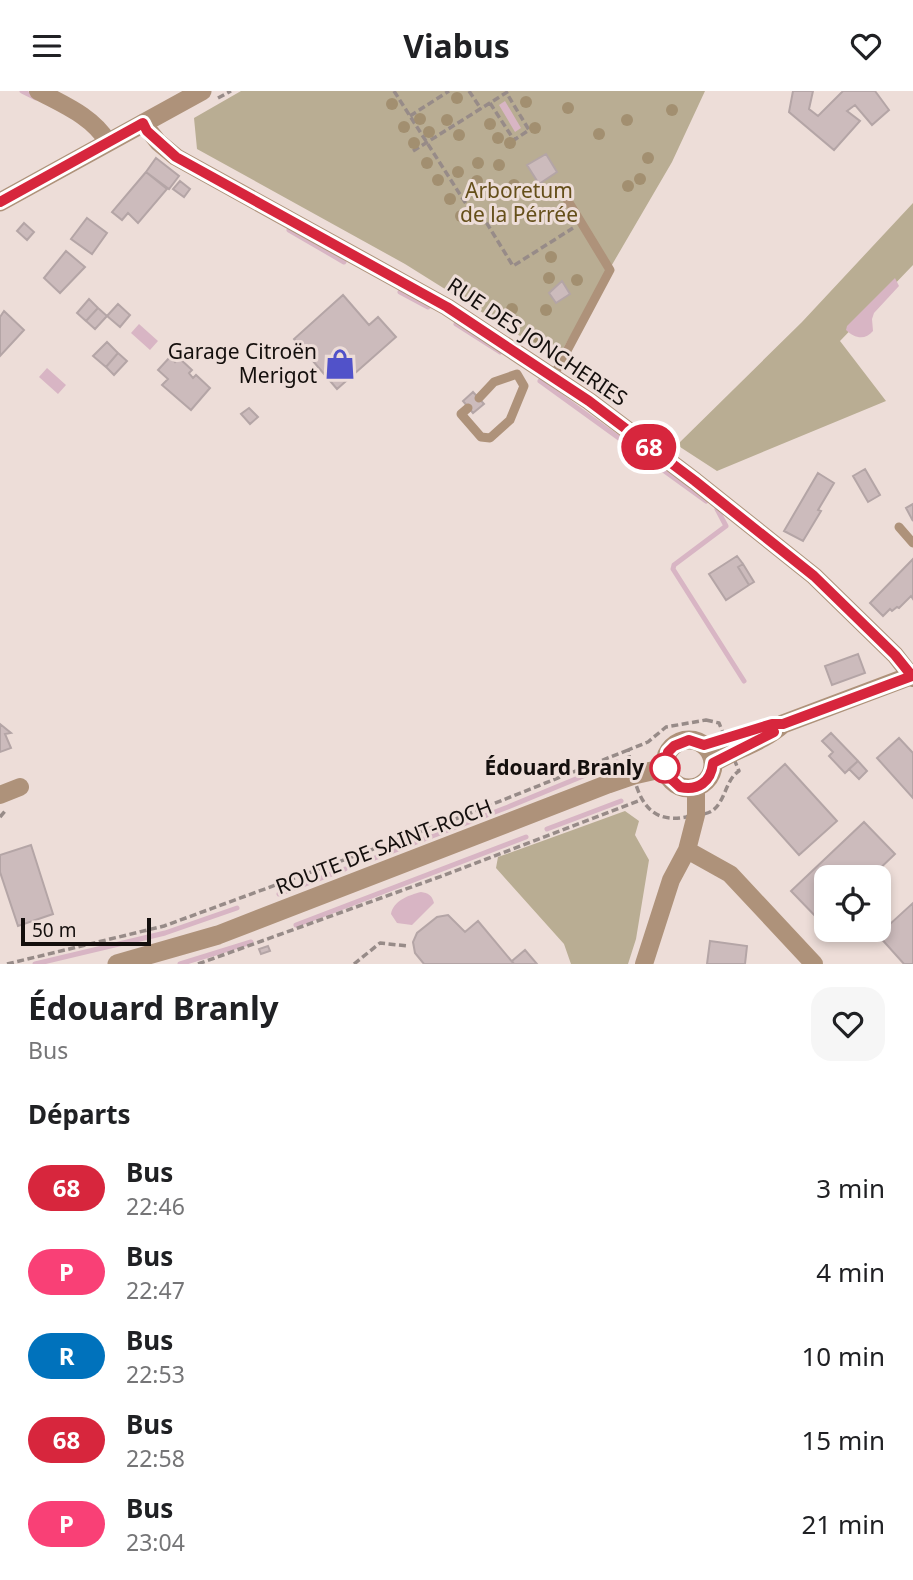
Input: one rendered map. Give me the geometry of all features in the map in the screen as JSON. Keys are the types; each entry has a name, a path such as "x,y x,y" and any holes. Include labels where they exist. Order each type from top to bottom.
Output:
{"street":[{"path":"38,91 85,117 102,132 108,142"},
{"path":"0,202 202,91"},
{"name":"RUE DES JONCHERIES","path":"143,123 147,131 176,157 447,307 522,367 553,377 589,401 814,576 895,655 911,675"},
{"path":"723,762 712,756 704,745 689,740 681,742 668,752 665,768 668,776 680,787 696,787 709,778 723,762 783,724 911,675"},
{"path":"704,745 772,724 783,724"},
{"name":"ROUTE DE SAINT-ROCH","path":"117,964 218,935 608,784 665,768"},
{"path":"0,795 20,787"},
{"path":"644,964 671,880 687,850 696,815 696,787"},
{"path":"687,850 730,874 814,964"}],"lane":[{"path":"553,377 610,270 562,191"},
{"path":"468,408 461,414 481,437 490,438 510,420 524,386 522,367 494,381 479,398"},
{"path":"899,527 913,543"}],"path":[{"path":"394,91 477,221 483,217 513,266 582,222"},
{"path":"410,116 449,91"},
{"path":"469,91 481,109"},
{"path":"413,152 507,92 529,130 514,140 490,103"},
{"path":"7,964 164,926 458,818 648,742 666,727 706,720 719,723 724,735"},
{"path":"628,750 631,765"},
{"path":"706,813 712,811 733,775 739,771 723,762"},
{"path":"637,789 649,810 677,819"},
{"path":"198,964 442,876 641,800"},
{"path":"354,964 380,943 408,946"}],"green space":[{"name":"Arboretum de la Pérrée","path":"241,91 705,91 672,162 557,359 405,264 197,149 194,118"},
{"path":"913,203 913,265 840,341 886,401 717,471 677,445 802,322"},
{"path":"625,811 639,821 635,835 649,860 636,939 628,964 571,964 564,944 496,868 498,857"}],"shaded area":[{"path":"505,101 521,128 515,132 499,105"},
{"path":"895,278 899,286 874,313 873,331 860,337 846,330 847,326"},
{"path":"139,324 158,341 150,350 131,333"},
{"path":"47,368 66,385 58,394 39,377"},
{"path":"421,892 429,895 434,903 412,925 397,923 391,914 392,909 398,902"}],"building":[{"path":"793,91 813,91 809,109 818,116 843,91 875,91 889,110 872,125 855,105 847,111 860,121 834,150 789,112"},
{"path":"546,154 557,172 539,184 527,165"},
{"path":"156,158 179,176 169,189 146,172"},
{"path":"146,172 167,189 138,223 128,213 122,220 112,212"},
{"path":"180,181 190,189 184,197 173,189"},
{"path":"87,218 107,233 92,254 71,239"},
{"path":"24,223 34,232 27,240 17,231"},
{"path":"66,251 85,267 60,293 44,278"},
{"path":"562,281 570,294 556,303 549,293"},
{"name":"Garage Citroën Merigot","path":"343,295 369,325 378,317 396,337 337,389 294,339"},
{"path":"89,299 98,308 86,321 77,313"},
{"path":"118,304 130,315 120,327 107,316"},
{"path":"98,308 107,316 95,329 86,321"},
{"path":"4,311 24,330 0,356 0,317"},
{"path":"107,342 118,353 106,367 93,356"},
{"path":"118,353 127,361 114,375 106,367"},
{"path":"170,357 175,362 179,358 192,370 189,373 193,378 196,375 210,388 191,410 162,385 168,379 158,370"},
{"path":"473,392 484,404 473,413 463,401"},
{"path":"249,408 258,417 250,424 241,414"},
{"path":"865,469 880,495 868,502 853,476"},
{"path":"818,473 834,483 803,541 784,531"},
{"path":"913,504 913,521 906,508"},
{"path":"737,556 743,564 738,567 749,585 726,600 709,574"},
{"path":"913,559 913,599 911,596 899,608 892,611 890,609 883,616 870,603"},
{"path":"743,564 754,582 749,585 738,567"},
{"path":"858,654 865,673 832,685 825,666"},
{"path":"0,724 11,733 5,734 11,748 0,752"},
{"path":"831,733 858,761 845,773 829,756 833,752 822,741"},
{"path":"899,738 913,753 913,798 877,758"},
{"path":"858,761 867,771 859,779 849,769"},
{"path":"785,764 837,821 799,855 748,798"},
{"path":"864,822 895,854 884,865 819,865"},
{"path":"31,845 53,914 18,926 0,872 0,855"},
{"path":"814,869 814,915 791,891"},
{"path":"913,903 913,964 904,964 884,942 891,942 891,923"},
{"path":"448,915 465,932 478,921 514,964 424,964 415,953 413,942 417,933 437,917"},
{"path":"710,941 747,946 745,964 707,964"},
{"path":"268,946 270,951 261,954 259,949"},
{"path":"525,950 537,964 514,964 512,961"}],"waterway":[{"path":"22,91 36,98"},
{"path":"289,230 344,262"},
{"path":"400,292 428,307"},
{"path":"456,324 500,352"},
{"path":"540,381 706,501"},
{"path":"717,509 726,526 674,565 673,569 744,681"},
{"path":"367,861 617,762"},
{"path":"547,829 621,801"},
{"path":"296,925 526,837"},
{"path":"279,894 345,869"},
{"path":"35,964 165,933 237,908"},
{"path":"180,964 251,942"}],"bus line":[{"name":"68","path":"0,202 143,123 147,131 176,157 447,307 589,401 814,576 895,655 912,676 783,724 772,724 704,745 697,741 681,742 668,752 665,768 668,776 680,787 696,787 709,778 713,763 774,732"}],"place":[{"name":"Garage Citroën Merigot","path":"340,364"},
{"name":"Édouard Branly","path":"665,768"}]}
